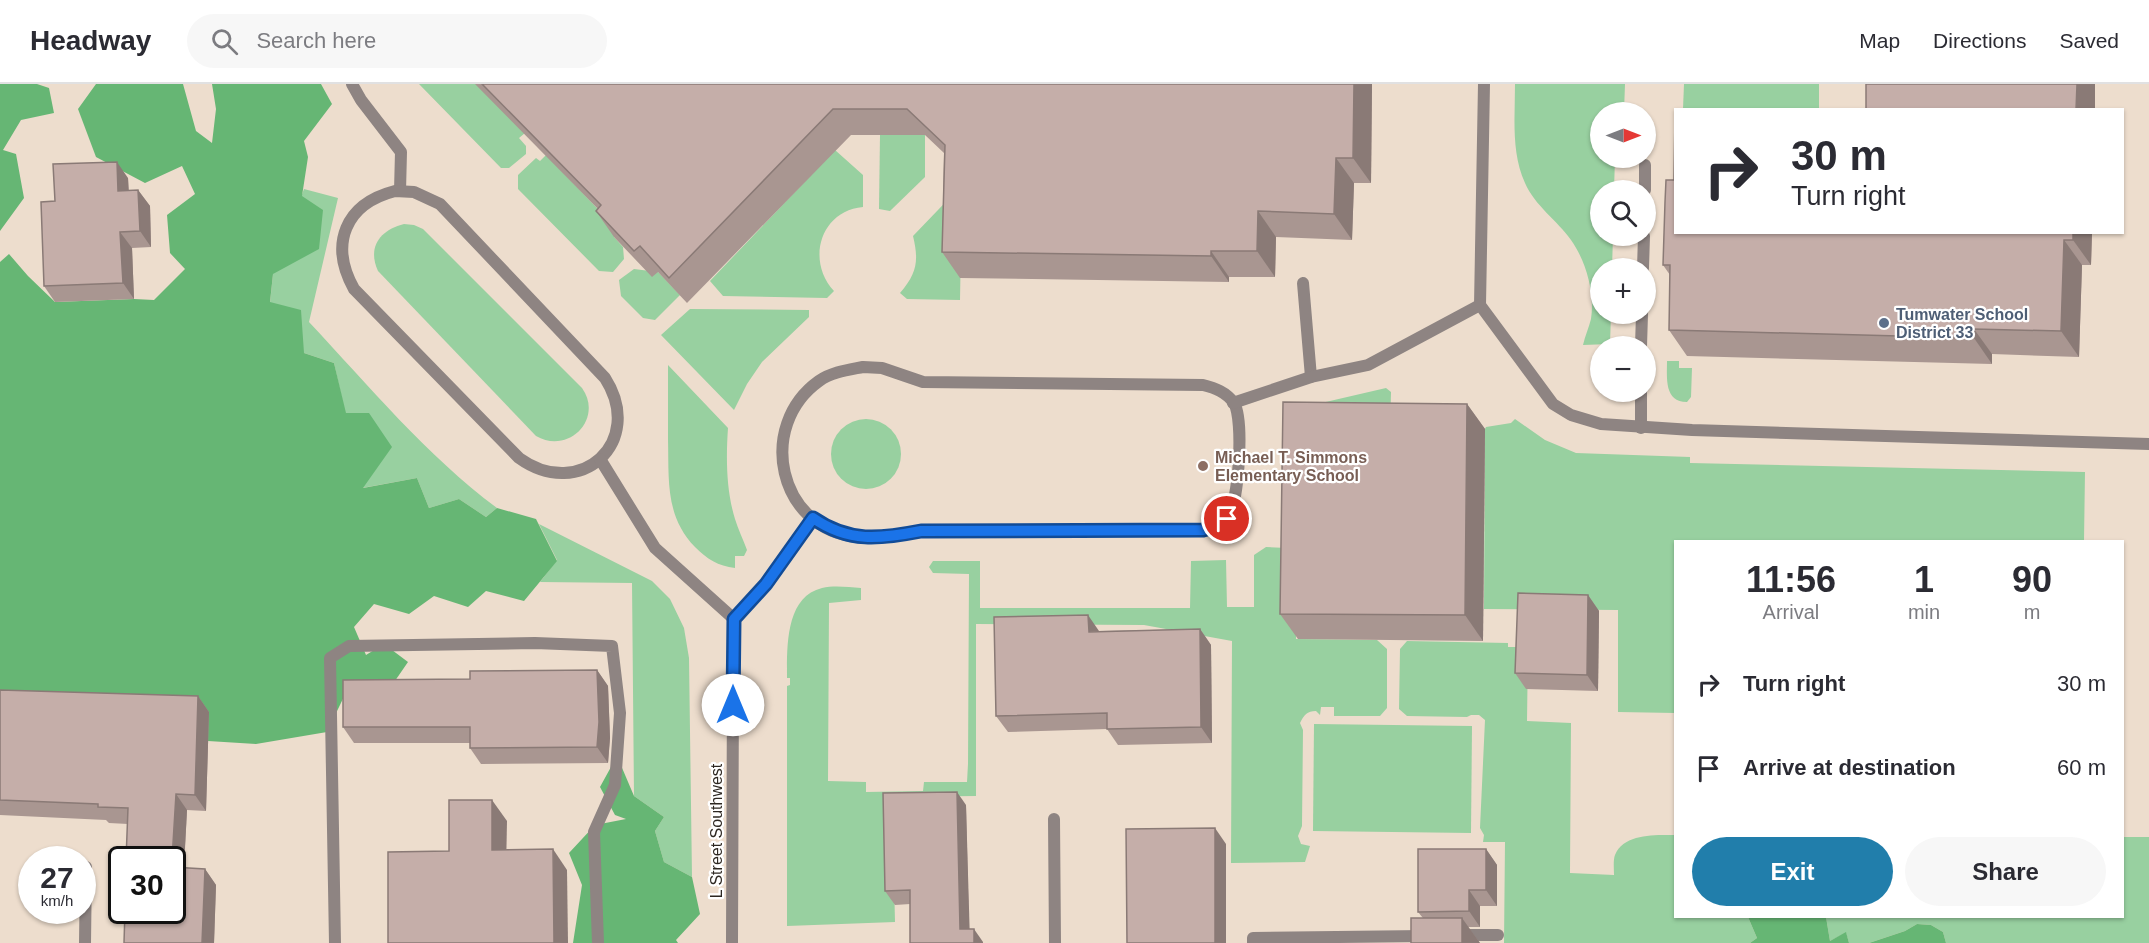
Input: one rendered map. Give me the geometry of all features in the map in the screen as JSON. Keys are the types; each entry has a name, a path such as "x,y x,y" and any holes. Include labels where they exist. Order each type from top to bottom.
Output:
{"street":[{"path":"352,84 361,100 401,152 400,191"},
{"path":"1484,84 1480,305 1553,404 1571,416 1601,424 1641,428 2149,444"},
{"path":"400,191 414,192 440,204 605,378 616,398 618,422 609,449 589,467 577,472 560,474 544,472 531,466 496,435 354,289 345,273 341,255 342,240 347,225 367,201 380,195 400,191"},
{"path":"1303,283 1311,377"},
{"path":"1233,403 1311,377 1368,365 1480,305"},
{"path":"863,367 882,368 923,382 1203,385 1220,390 1233,403 1238,417 1236,495 1227,519 1217,526 1203,530 921,531 878,538 856,537 828,529 813,518 800,505 784,474 782,443 791,412 808,390 821,380 835,373 863,367"},
{"path":"1641,402 1641,428"},
{"path":"600,459 655,548 734,619 766,584 813,518"},
{"name":"L Street Southwest","path":"732,943 734,619"},
{"path":"335,943 330,658 350,646 535,643 612,646 620,713 615,785 594,832 598,943"},
{"path":"1054,819 1055,943"},
{"path":"85,924 85,943"},
{"path":"1253,943 1253,939 1498,935"}],"green space":[{"path":"0,84 37,84 49,88 54,113 21,120 3,150 16,154 24,198 0,231"},
{"path":"96,84 183,84 196,131 212,143 216,109 212,84 321,84 332,104 304,141 308,157 302,196 323,210 319,249 273,274 270,302 301,310 304,353 334,363 346,413 369,413 392,447 363,488 417,478 429,508 459,499 486,517 497,508 536,519 557,561 524,601 486,591 468,607 434,596 409,614 374,604 354,627 366,655 384,644 408,662 388,691 351,682 327,732 256,744 208,741 208,712 0,706 0,262 9,254 55,302 154,300 185,269 170,253 167,215 195,194 182,166 145,183 96,157 78,109"},
{"path":"419,84 476,84 525,133 519,138 526,146 526,154 509,168 501,168"},
{"path":"1515,84 1625,84 1624,102 1590,102 1590,168 1615,168 1614,180 1590,180 1590,246 1613,246 1612,258 1590,258 1590,288 1585,267 1576,248 1534,199 1525,183 1518,159 1514,122"},
{"path":"1684,84 1819,84 1819,108 1683,108"},
{"path":"880,135 925,135 925,177 890,211 879,209"},
{"path":"835,150 863,175 863,207 848,211 836,218 822,239 821,266 825,279 834,291 827,298 723,296 710,281"},
{"path":"546,155 619,231 614,237 623,247 624,259 613,272 599,271 518,189 518,175 536,158 540,161"},
{"path":"962,185 960,300 907,299 900,293 910,279 915,266 916,253 913,236"},
{"path":"304,189 338,198 309,322 422,443 497,508 486,517 459,499 429,508 417,478 362,488 334,363 304,353 270,303 273,274"},
{"path":"404,224 423,229 582,388 588,400 589,411 586,422 579,431 560,441 548,441 536,436 378,271 374,254 378,241 388,230"},
{"path":"634,269 658,272 680,295 655,320 643,318 621,296 619,280"},
{"path":"690,309 809,310 809,317 762,362 747,384 734,410 661,335"},
{"path":"1590,322 1611,324 1610,336 1590,336 1590,345 1583,345"},
{"path":"1667,361 1679,361 1679,368 1692,368 1691,397 1687,402 1674,398 1668,388"},
{"path":"668,365 728,428 728,485 735,519 747,550 744,556 735,556 735,568 718,564 699,551 678,523 671,497 668,469"},
{"path":"1386,388 1391,392 1390,429 1317,404"},
{"path":"859,419 873,419 886,425 895,434 901,447 899,467 891,479 873,489 859,489 846,483 837,474 831,461 831,447 837,434 846,425"},
{"path":"1515,419 1545,440 1576,453 1690,457 1690,463 2085,472 2084,540 1674,540 1674,713 1618,712 1618,610 1484,609 1485,429 1511,423"},
{"path":"539,524 652,581 670,599 684,628 689,658 692,877 664,862 655,831 664,817 634,796 632,583 540,582 557,560"},
{"path":"1266,547 1287,548 1296,573 1296,639 1377,640 1387,649 1387,708 1380,716 1334,716 1334,707 1321,707 1320,715 1316,711 1310,712 1300,723 1303,730 1302,826 1298,836 1301,844 1310,846 1305,862 1231,863 1232,641 1144,625 976,624 976,796 892,797 895,922 787,926 787,686 790,685 790,678 787,678 787,653 795,613 810,593 822,588 841,586 861,588 861,600 829,603 828,781 866,782 866,792 923,791 924,782 967,782 968,764 969,574 933,573 929,567 933,561 980,561 980,608 1190,608 1191,561 1226,560 1227,607 1254,607 1254,555"},
{"path":"1407,641 1508,643 1508,647 1528,647 1527,721 1571,723 1570,873 1614,875 1615,855 1626,843 1641,837 1674,835 1674,918 1748,918 1757,938 1750,943 1504,943 1505,842 1483,842 1484,835 1480,828 1485,720 1479,715 1467,717 1407,716 1399,709 1400,649"},
{"path":"1314,724 1472,726 1471,833 1313,831"},
{"path":"617,756 634,796 664,817 655,831 664,862 692,877 700,914 676,940 678,943 573,943 582,885 569,853 595,825 626,819 615,815 600,787"},
{"path":"2124,837 2149,837 2149,943 1946,943 1943,932 1931,925 1917,924 1905,931 1869,943 1849,943 1846,933 1830,941 1826,918 2124,918"},
{"path":"1748,918 1826,918 1830,941 1846,932 1849,943 1750,943 1757,938"},
{"path":"1917,924 1931,925 1943,932 1946,943 1869,943 1905,931"}],"building":[{"path":"482,84 1354,84 1353,158 1336,158 1334,214 1258,211 1257,251 1211,251 1211,256 942,252 945,145 907,109 833,109 669,278 640,246 634,251 596,211 601,205"},
{"path":"1866,84 2077,84 2076,108 1866,108"},
{"path":"117,162 118,191 138,190 140,231 120,232 123,283 44,286 41,202 55,201 53,164"},
{"name":"Tumwater School District 33","path":"1666,180 1674,180 1674,234 2073,234 2073,240 2064,240 2061,331 1974,329 1974,338 1669,330 1670,265 1663,265"},
{"path":"1283,402 1467,404 1465,615 1280,614"},
{"path":"1518,593 1588,595 1587,675 1515,673"},
{"path":"1088,615 1089,632 1200,629 1201,727 1107,729 1107,713 996,716 994,617"},
{"path":"597,670 599,722 597,747 470,748 470,727 343,727 343,680 470,679 470,671"},
{"path":"0,690 198,696 195,795 176,794 173,846 127,846 128,808 98,807 98,804 0,800"},
{"path":"957,792 960,929 974,929 974,943 910,943 910,890 885,891 883,793"},
{"path":"449,800 492,800 492,850 553,849 554,943 388,943 388,852 449,851"},
{"path":"1215,828 1215,943 1127,943 1126,829"},
{"path":"1418,849 1486,849 1486,890 1469,890 1469,911 1418,912"},
{"path":"186,868 205,869 202,943 124,943 125,924 186,924"},
{"path":"1411,918 1462,918 1462,943 1411,943"}],"place":[{"name":"Tumwater School District 33","path":"1884,323"},
{"name":"Michael T. Simmons Elementary School","path":"1203,466"}],"route":[{"path":"733,705 734,619 766,584 813,518 828,529 856,537 878,538 921,531 1189,531 1217,526 1227,519"}]}
